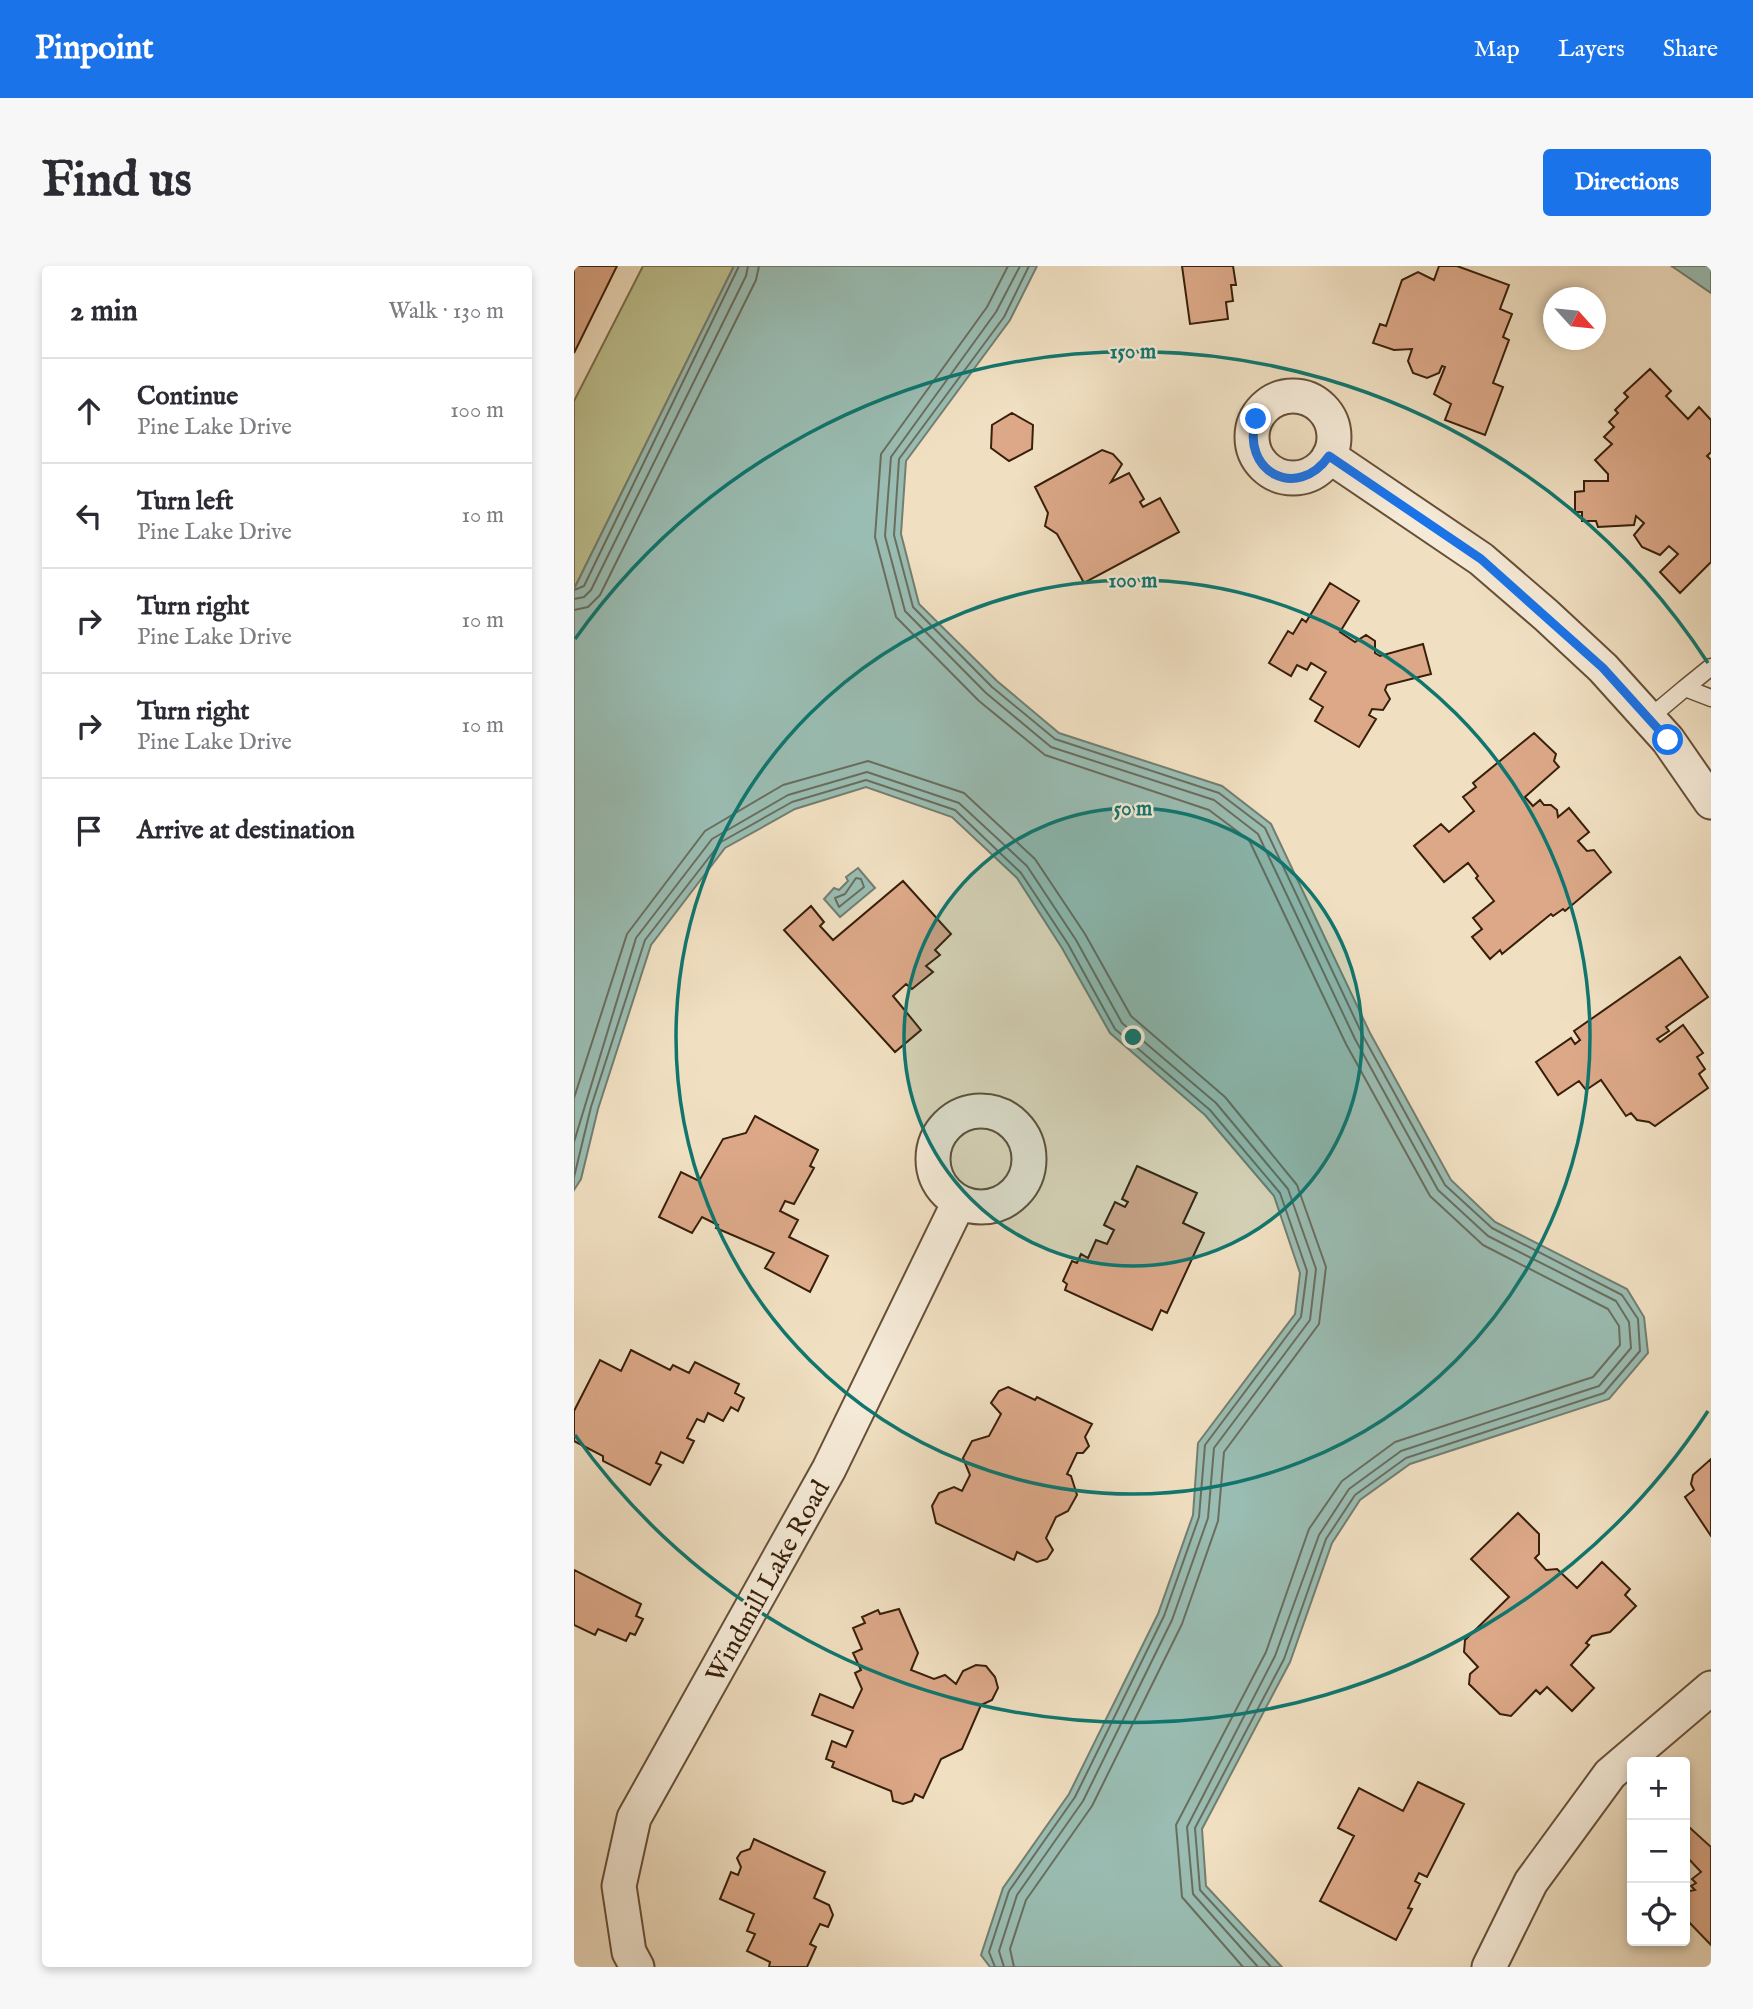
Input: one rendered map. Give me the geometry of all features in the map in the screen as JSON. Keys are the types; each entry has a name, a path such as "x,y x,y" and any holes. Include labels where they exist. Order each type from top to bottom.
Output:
{"street":[{"path":"1329,456 1481,559 1603,668 1668,740 1711,802"},
{"name":"Windmill Lake Road","path":"637,1967 629,1952 619,1886 634,1818 829,1469 959,1202"},
{"path":"1489,1967 1531,1882 1610,1774 1711,1688"}],"lane":[{"path":"1648,719 1711,667"},
{"path":"1685,688 1711,698"}],"green space":[{"path":"643,266 734,266 574,589 574,401"}],"water":[{"path":"734,266 1037,266 1010,320 906,461 901,534 919,604 997,681 1059,733 1222,786 1271,824 1370,1033 1451,1180 1495,1222 1627,1289 1644,1317 1648,1353 1609,1399 1410,1464 1360,1500 1332,1543 1290,1662 1202,1829 1206,1886 1282,1967 990,1967 981,1955 1003,1888 1069,1794 1158,1614 1193,1515 1198,1443 1295,1314 1300,1273 1274,1196 1205,1115 1110,1033 1062,948 1017,878 952,817 866,787 795,809 725,848 651,945 598,1109 581,1179 574,1190 574,589"},
{"path":"1671,266 1711,266 1711,293 1673,267"},
{"path":"858,868 875,888 840,917 824,899 834,888 839,890 848,881 846,877"}],"building":[{"path":"574,266 617,266 574,353"},
{"path":"1182,266 1233,266 1236,285 1231,285 1233,301 1226,302 1228,319 1190,324"},
{"path":"1439,266 1457,266 1509,285 1500,309 1512,314 1503,337 1509,340 1493,383 1503,387 1485,435 1445,420 1451,404 1434,394 1445,367 1442,366 1439,373 1427,378 1413,373 1408,361 1412,349 1394,350 1373,343 1380,324 1386,326 1402,280 1418,272 1434,280"},
{"path":"1650,369 1671,391 1666,396 1688,419 1699,407 1711,420 1711,452 1707,456 1711,460 1711,562 1680,593 1660,572 1678,554 1669,546 1660,555 1642,547 1634,535 1644,523 1636,516 1634,525 1598,527 1596,521 1582,521 1582,512 1575,512 1575,492 1584,491 1584,481 1608,481 1608,474 1595,460 1612,444 1604,437 1614,427 1609,422 1618,413 1615,410 1628,397 1624,393"},
{"path":"1012,413 1033,425 1032,449 1009,461 991,448 992,425"},
{"path":"1102,450 1113,454 1122,464 1111,482 1129,473 1144,499 1140,502 1143,507 1160,498 1179,532 1084,583 1057,534 1045,526 1048,513 1035,487"},
{"path":"1330,583 1359,601 1340,632 1355,642 1366,635 1375,641 1375,653 1380,656 1423,644 1431,674 1387,685 1385,690 1390,699 1383,710 1372,709 1369,715 1376,719 1359,747 1315,721 1323,707 1310,699 1326,672 1311,663 1307,670 1297,665 1291,676 1269,663 1288,631 1293,634 1302,619 1306,622"},
{"path":"1534,733 1556,754 1554,761 1559,767 1525,797 1533,806 1540,800 1544,805 1551,805 1557,810 1558,817 1569,808 1589,832 1578,841 1587,851 1594,850 1611,872 1565,911 1563,909 1553,916 1551,914 1502,954 1500,950 1490,959 1472,937 1482,929 1473,918 1494,901 1476,878 1478,876 1468,863 1444,882 1414,846 1441,824 1449,832 1474,811 1463,797 1476,787 1473,783"},
{"path":"903,881 951,934 935,950 940,955 926,966 933,972 912,989 906,984 893,996 921,1030 895,1052 784,930 811,906 824,922 820,926 833,940"},
{"path":"1680,957 1708,997 1666,1027 1669,1031 1657,1039 1660,1042 1683,1025 1703,1053 1697,1057 1705,1069 1699,1074 1708,1088 1655,1126 1637,1120 1631,1113 1626,1116 1601,1080 1586,1090 1579,1081 1558,1095 1536,1062 1571,1038 1575,1044 1580,1040 1574,1031"},
{"path":"755,1116 818,1150 810,1166 814,1168 794,1204 785,1201 780,1211 798,1220 789,1237 828,1256 810,1292 765,1268 774,1253 716,1228 718,1225 702,1217 692,1233 659,1217 681,1172 699,1181 723,1139 746,1133"},
{"path":"1137,1166 1197,1193 1183,1223 1204,1233 1167,1313 1161,1310 1152,1330 1065,1290 1067,1284 1063,1281 1072,1261 1077,1263 1081,1254 1088,1258 1096,1240 1107,1244 1114,1230 1104,1225 1115,1202 1125,1207 1128,1202 1122,1199"},
{"path":"631,1350 670,1370 673,1365 689,1373 695,1362 739,1384 735,1393 744,1398 738,1411 731,1407 723,1421 708,1413 704,1422 697,1419 687,1438 694,1441 683,1463 661,1452 656,1463 661,1465 650,1485 603,1461 603,1456 574,1441 574,1411 600,1360 621,1371"},
{"path":"1008,1387 1035,1400 1037,1397 1092,1424 1085,1437 1089,1446 1083,1453 1077,1453 1067,1474 1071,1476 1077,1495 1068,1511 1056,1517 1046,1538 1053,1550 1047,1559 1037,1562 1017,1552 1014,1560 936,1523 932,1506 939,1493 954,1487 962,1491 970,1475 963,1458 972,1441 989,1436 1001,1414 991,1403 999,1391"},
{"path":"1711,1459 1711,1536 1685,1497 1694,1490 1691,1484 1693,1475"},
{"path":"1518,1513 1539,1534 1539,1554 1535,1558 1546,1570 1557,1569 1577,1588 1602,1562 1630,1589 1625,1595 1636,1606 1610,1632 1592,1636 1586,1643 1589,1645 1571,1665 1594,1688 1572,1711 1547,1687 1540,1694 1536,1690 1511,1716 1500,1714 1469,1684 1470,1674 1478,1667 1464,1652 1465,1640 1509,1597 1471,1559"},
{"path":"574,1570 641,1604 636,1616 643,1619 635,1635 630,1633 626,1641 598,1629 595,1635 574,1625"},
{"path":"899,1609 918,1653 911,1670 934,1679 945,1675 956,1684 963,1671 976,1665 986,1666 995,1677 998,1688 992,1700 981,1705 962,1749 941,1759 923,1798 915,1794 912,1801 903,1804 893,1801 891,1791 832,1767 834,1762 826,1759 832,1741 846,1747 853,1731 812,1715 820,1694 853,1708 862,1689 855,1673 861,1670 853,1653 862,1649 853,1628 865,1623 862,1617 878,1610 880,1614"},
{"path":"1418,1782 1464,1804 1427,1877 1419,1873 1415,1881 1420,1884 1408,1908 1412,1909 1396,1940 1320,1901 1354,1836 1338,1828 1359,1788 1403,1811"},
{"path":"1690,1828 1711,1847 1711,1945 1690,1923 1690,1891 1695,1890 1691,1886 1696,1883 1692,1879 1701,1872 1690,1860"},
{"path":"754,1839 825,1872 814,1898 829,1905 833,1915 828,1927 820,1924 810,1944 816,1947 807,1967 769,1967 770,1962 747,1951 755,1934 747,1931 754,1914 720,1899 731,1872 738,1875 741,1867 737,1858 741,1852 750,1849"}],"route":[{"path":"1256,419 1252,444 1263,466 1286,478 1299,478 1322,467 1329,456 1468,550 1546,615 1603,668 1668,740"}]}
